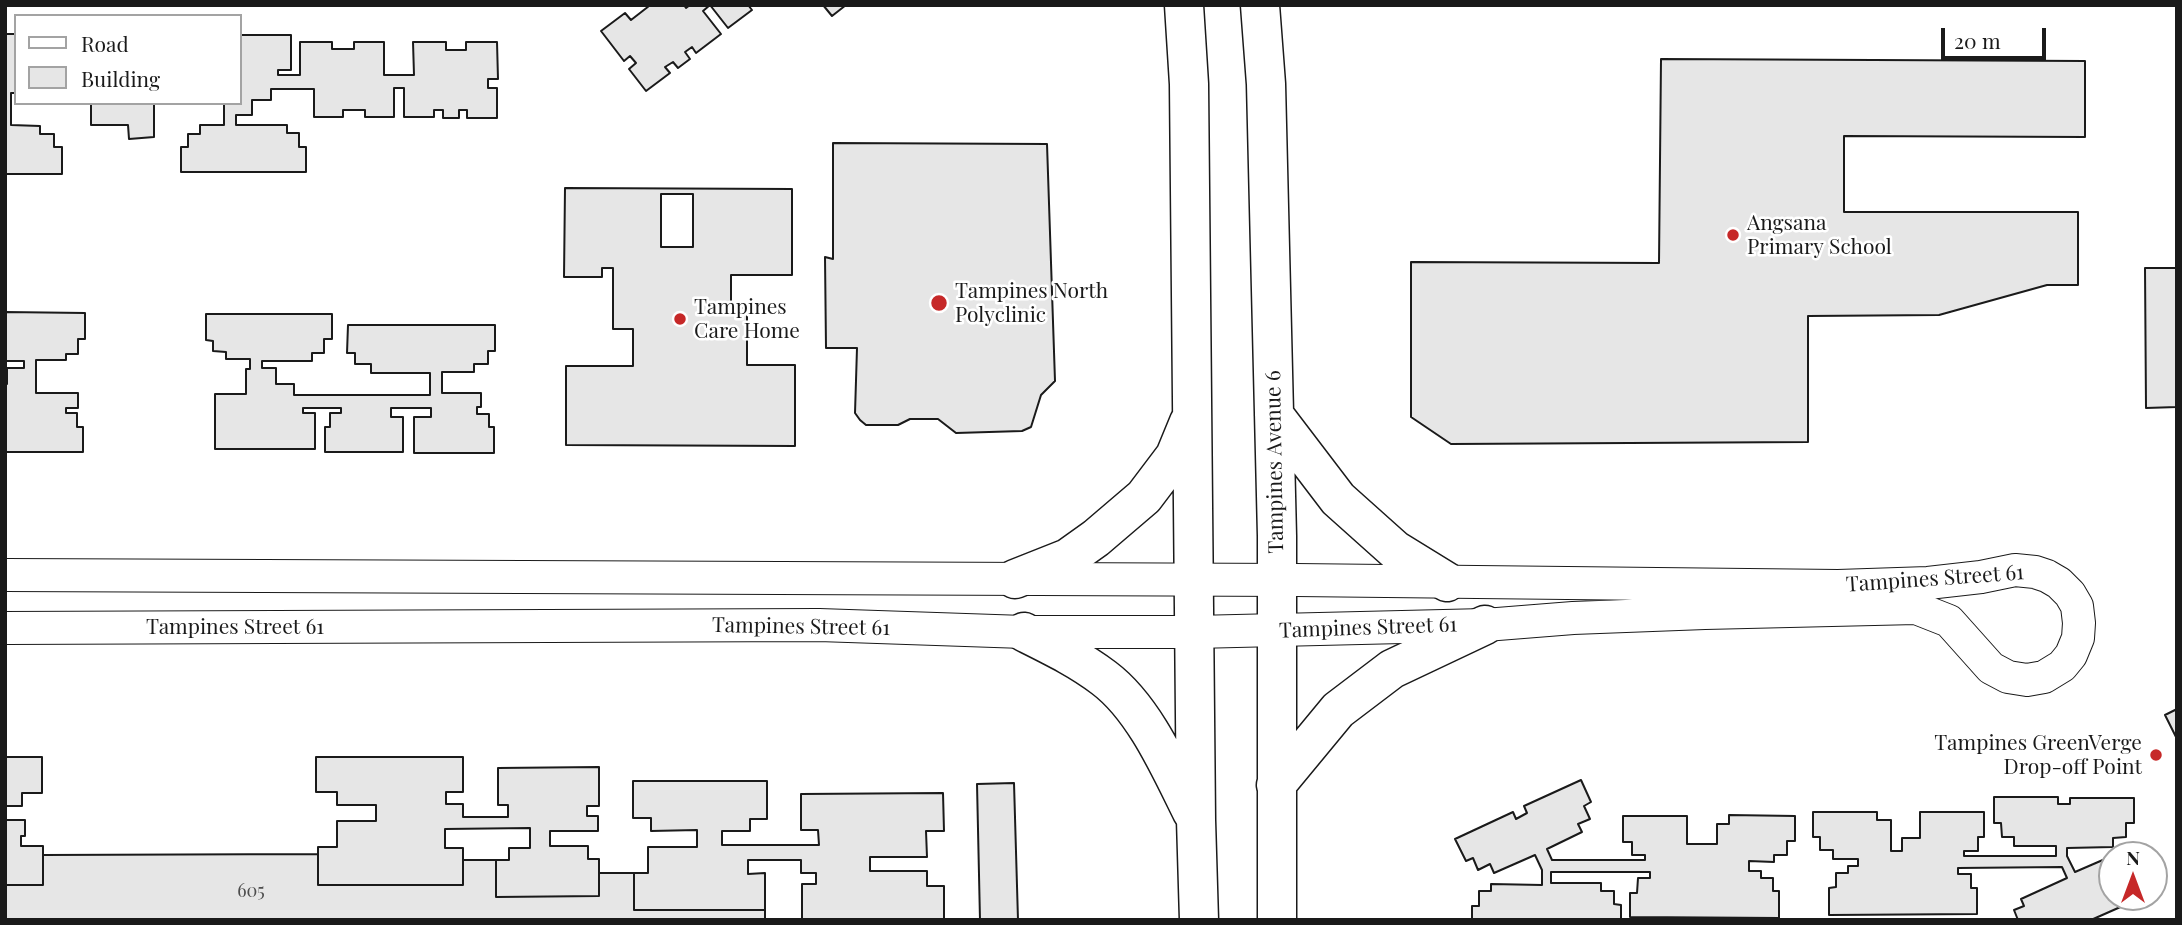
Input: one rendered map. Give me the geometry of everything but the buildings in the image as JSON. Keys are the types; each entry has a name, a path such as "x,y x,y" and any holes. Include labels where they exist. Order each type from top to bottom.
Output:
{"street":[{"path":"1184,5 1189,83 1199,920"},
{"name":"Tampines Avenue 6","path":"1260,5 1266,83 1278,580 1277,920"},
{"path":"1015,579 1068,558 1144,497 1175,456 1193,413"},
{"path":"1274,415 1338,499 1395,550 1447,582"},
{"name":"Tampines Street 61","path":"5,575 1278,580 1838,586 1928,583 1981,578 2015,570 2035,572 2059,583 2077,606 2080,623 2089,640 2071,654 2062,666 2045,677 2027,680 2008,677 1991,668 1949,621 1916,608 1586,617 1485,625 1195,632 1024,632 819,625 5,628"},
{"path":"1276,785 1338,710 1392,669 1485,625"},
{"path":"1024,632 1065,652 1113,686 1138,714 1161,750 1196,820"}],"place":[{"name":"Angsana Primary School","path":"1733,235"},
{"name":"Tampines North Polyclinic","path":"939,303"},
{"name":"Tampines Care Home","path":"680,319"},
{"name":"Tampines GreenVerge Drop-off Point","path":"2156,755"}]}
